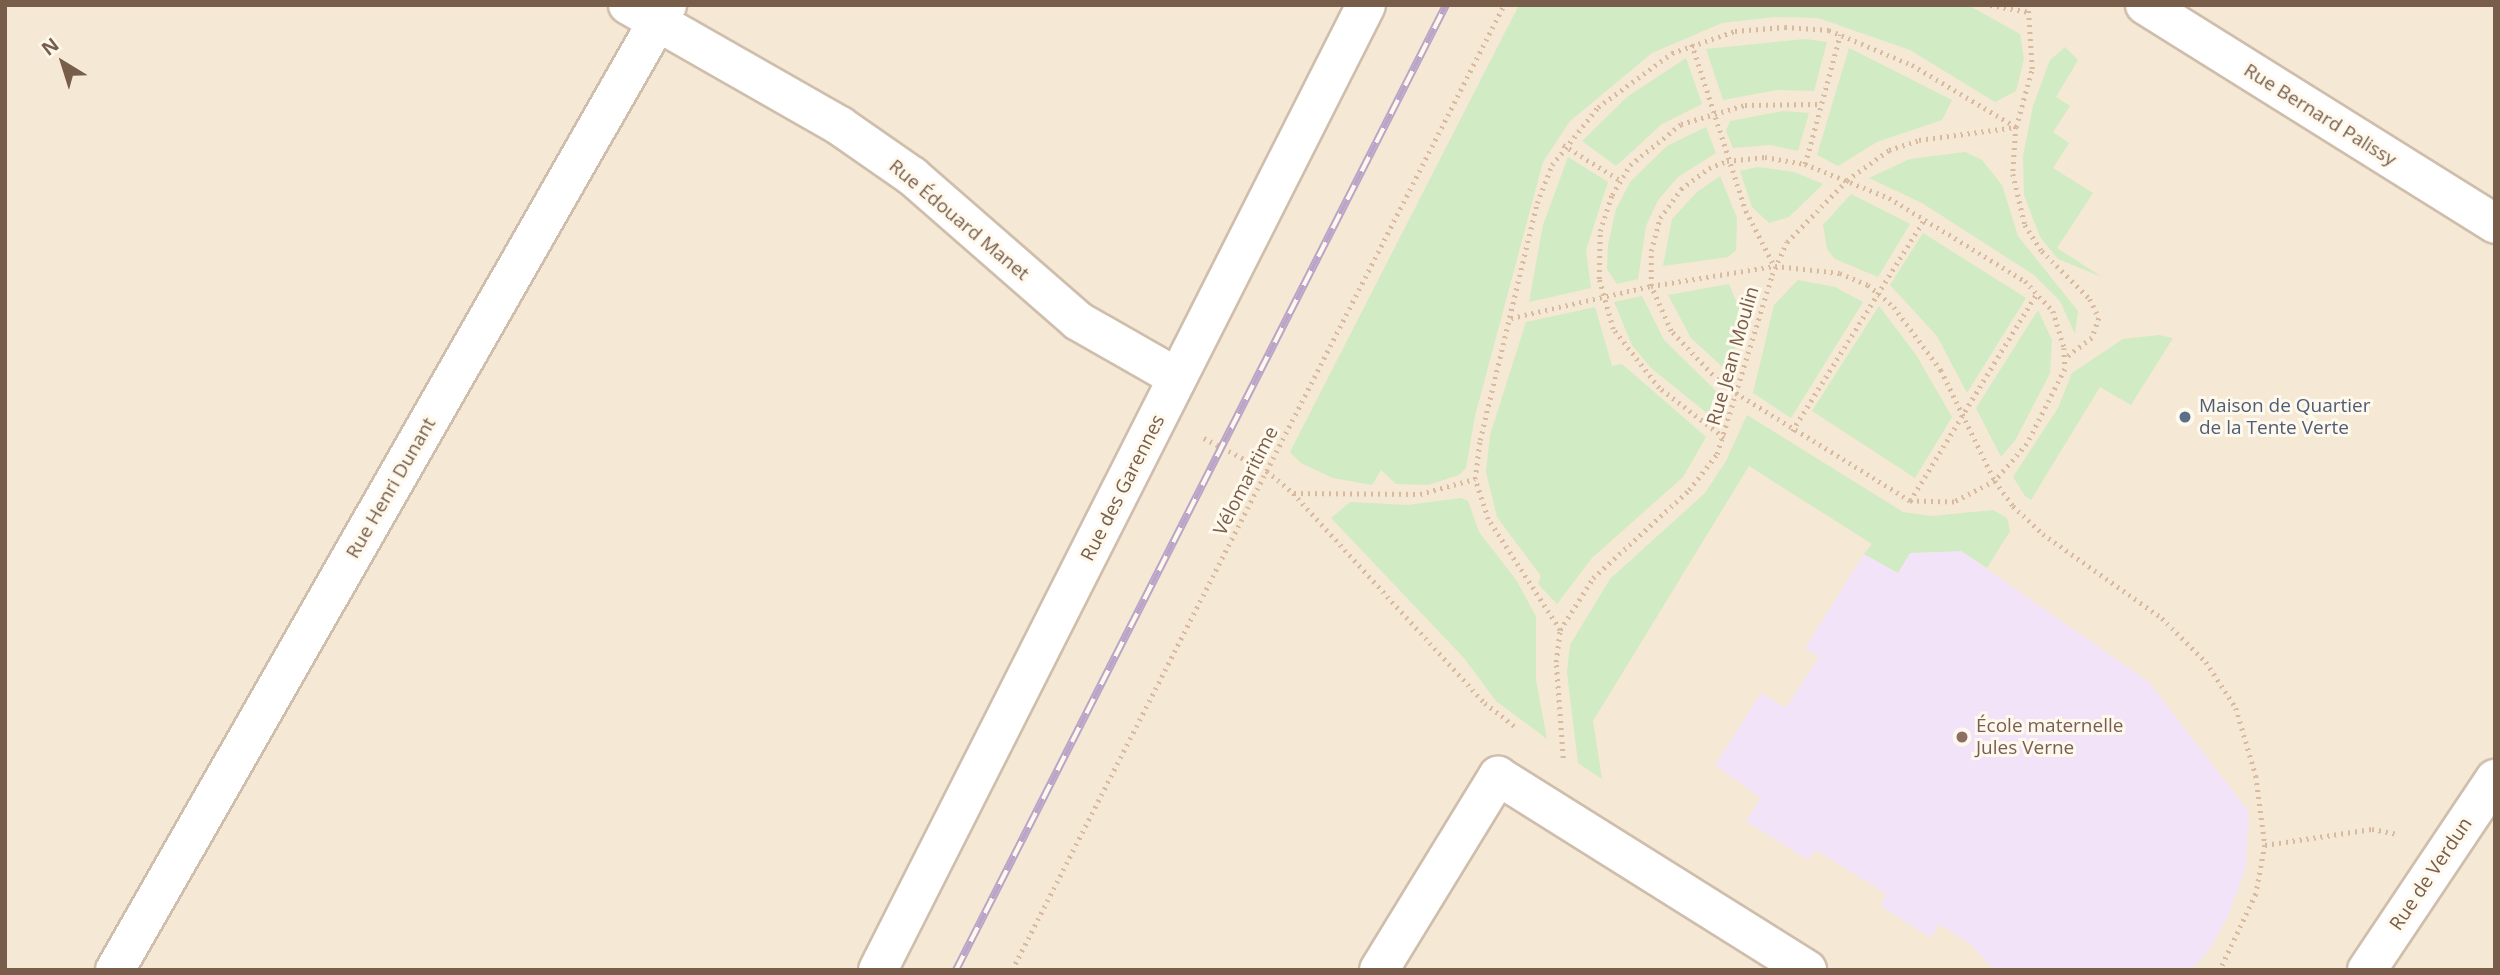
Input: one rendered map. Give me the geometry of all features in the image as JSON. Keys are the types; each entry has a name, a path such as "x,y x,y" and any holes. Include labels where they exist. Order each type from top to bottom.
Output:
{"street":[{"name":"Rue des Garennes","path":"878,970 1366,5"},
{"name":"Rue Bernard Palissy","path":"2145,5 2495,224"},
{"name":"Rue Édouard Manet","path":"651,10 881,154 1079,321 1176,377"},
{"name":"Rue Henri Dunant","path":"115,970 651,10"},
{"path":"1379,970 1498,776 1807,970"},
{"name":"Rue de Verdun","path":"2367,970 2495,779"}],"path":[{"name":"Vélomaritime","path":"1013,970 1504,5"},
{"path":"1990,5 2028,8 2032,69 2016,127 2015,195 2025,225 2042,251 2090,299 2099,318 2092,338 2065,358"},
{"path":"1560,630 1493,531 1475,479 1485,414 1542,185 1563,145 1622,87 1692,44 1760,28 1809,28 1840,35 1912,65 2016,127"},
{"path":"1805,164 1840,35"},
{"path":"1692,44 1727,161 1746,211 1775,266"},
{"path":"1724,439 1672,401 1631,356 1613,330 1603,297 1597,247 1606,211 1620,180 1652,143 1713,111 1780,102 1821,104"},
{"name":"Rue Jean Moulin","path":"1553,754 1563,761 1556,662 1560,630 1593,578 1689,490 1724,439 1775,266 1801,225 1875,157 1903,145 2016,127"},
{"path":"1563,145 1620,180"},
{"path":"1765,157 1805,164 1847,180 1925,218 2037,293 2053,311 2065,358 2049,406 2019,455 1996,481 1954,502 1910,501 1738,396 1677,340 1658,310 1651,286 1651,251 1668,203 1694,178 1727,161 1765,157"},
{"path":"1793,431 1925,218"},
{"path":"1511,318 1651,286 1775,266 1840,273 1878,292 1920,337 1964,412 1996,481 2043,534 2162,618 2223,684 2236,708 2256,776 2264,845 2256,894 2220,970"},
{"path":"1910,501 2037,293"},
{"path":"1158,420 1200,436 1267,471 1293,493 1485,703 1524,734"},
{"path":"1293,493 1420,494 1451,489 1475,479"},
{"path":"2264,845 2372,829 2399,834 2442,858"}],"shaded area":[{"path":"5,5 2495,5 2495,970 5,970"},
{"name":"École maternelle Jules Verne","path":"1961,551 2149,682 2249,812 2246,867 2228,916 2209,950 2191,970 1994,970 1969,943 1939,924 1931,938 1881,906 1886,894 1816,850 1808,860 1746,821 1761,798 1715,765 1761,693 1786,708 1819,657 1805,648 1864,554 1898,573 1910,553"}],"green space":[{"path":"1519,5 1968,5 2020,34 2024,59 2016,91 1995,102 1910,50 1818,18 1774,17 1722,23 1652,53 1570,121 1543,162 1475,416 1466,468 1459,475 1428,485 1396,484 1381,470 1372,485 1333,478 1301,463 1290,452"},
{"path":"1805,39 1827,42 1814,91 1777,90 1723,100 1706,49"},
{"path":"2065,47 2078,60 2056,97 2070,106 2053,132 2069,143 2053,168 2093,193 2057,248 2102,277 2058,259 2040,237 2024,195 2023,156 2033,106 2050,60"},
{"path":"1849,48 1952,100 1942,120 1877,142 1838,166 1817,155"},
{"path":"1686,58 1702,104 1662,124 1616,166 1582,141 1627,97"},
{"path":"1783,111 1809,113 1798,151 1770,145 1733,148 1726,131 1730,121"},
{"path":"1706,127 1716,153 1678,177 1658,200 1646,226 1638,279 1617,284 1607,269 1608,245 1616,209 1631,181 1667,146"},
{"path":"1965,152 1982,160 2002,185 2018,236 2078,311 2075,334 2060,301 2034,275 1922,203 1869,178 1910,159"},
{"path":"1568,157 1608,182 1586,250 1591,288 1529,302 1543,225"},
{"path":"1757,167 1794,172 1823,184 1789,217 1769,223 1752,207 1740,171"},
{"path":"1720,176 1737,218 1736,250 1728,257 1663,266 1672,219 1697,192"},
{"path":"1851,194 1910,224 1878,277 1835,259 1827,249 1823,225"},
{"path":"1923,233 2026,298 1967,393 1937,336 1890,285"},
{"path":"1798,280 1835,287 1863,302 1791,418 1753,393 1774,305"},
{"path":"1729,284 1743,317 1729,373 1691,338 1668,295"},
{"path":"1642,296 1664,340 1722,397 1713,418 1651,368 1632,345 1614,302"},
{"path":"1879,306 1916,355 1952,417 1915,478 1812,411"},
{"path":"1595,307 1612,366 1622,364 1706,437 1683,477 1592,558 1557,604 1538,584 1541,576 1497,517 1486,472 1490,435 1526,322"},
{"path":"2038,310 2052,340 2050,373 2016,439 2001,457 1976,408"},
{"path":"2159,335 2173,338 2131,405 2100,387 2031,500 2025,496 2013,477 2058,408 2072,373 2123,339"},
{"path":"1747,415 1903,512 1932,516 1993,510 2007,518 2010,531 1987,568 1961,551 1910,553 1898,573 1864,554 1872,544 1749,466 1593,721 1602,779 1578,763 1567,672 1570,645 1610,579 1705,493 1726,461"},
{"path":"1461,498 1468,501 1479,532 1517,581 1536,617 1536,680 1547,739 1496,701 1464,658 1331,518 1350,502 1408,505"}],"railway":[{"path":"956,970 1446,5"}],"place":[{"name":"Maison de Quartier de la Tente Verte","path":"2185,417"},
{"name":"École maternelle Jules Verne","path":"1962,737"}]}
